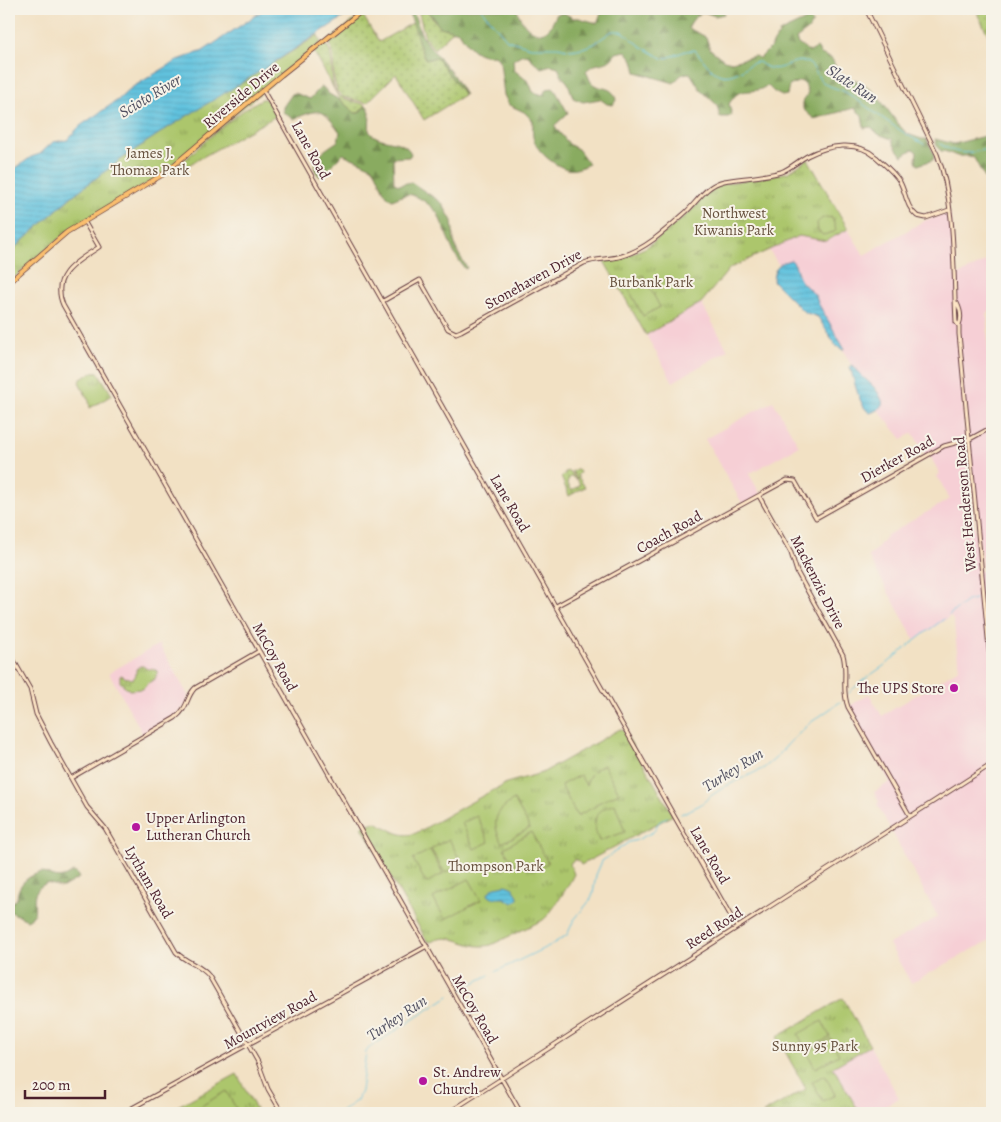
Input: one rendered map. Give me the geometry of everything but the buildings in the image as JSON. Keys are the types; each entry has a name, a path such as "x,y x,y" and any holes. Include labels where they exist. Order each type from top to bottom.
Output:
{"main road":[{"name":"Riverside Drive","path":"9,282 58,238 162,175 263,90 364,9"}],"street":[{"name":"West Henderson Road","path":"866,9 937,154 944,179 949,210 956,302 960,308 960,322 958,326 992,680"},
{"name":"Lane Road","path":"263,90 737,927"},
{"name":"Stonehaven Drive","path":"383,302 420,280 450,331 463,331 584,264 595,259 622,256 635,251 682,215 704,192 715,184 782,171 791,168 811,154 836,147 860,147 874,155 897,178 907,201 917,216 926,218 949,210"},
{"name":"McCoy Road","path":"84,221 99,246 65,272 60,287 61,301 521,1113"},
{"name":"Dierker Road","path":"792,479 816,518 944,446 970,439 992,427"},
{"name":"Coach Road","path":"556,606 792,479"},
{"name":"Mackenzie Drive","path":"759,496 791,553 797,572 844,656 844,692 848,707 910,816"},
{"path":"71,778 176,718 184,709 195,688 259,651"},
{"name":"Lytham Road","path":"9,652 30,689 39,722 90,812 105,828 176,952 186,961 207,973 258,1062 268,1089 282,1113"},
{"name":"Reed Road","path":"448,1113 992,764"},
{"name":"Mountview Road","path":"123,1113 427,946"}],"shaded area":[{"path":"950,213 955,277 988,260 989,280 992,282 992,309 987,314 988,357 992,357 992,568 982,569 965,403 962,405 979,571 992,570 992,939 911,983 889,944 938,917 877,804 879,802 874,792 890,782 848,707 869,694 882,716 959,669 954,623 951,616 915,640 868,556 874,552 887,535 950,499 937,476 940,474 929,454 926,456 913,433 902,439 878,410 882,405 877,389 851,365 817,298 799,278 795,263 785,262 779,265 768,249 799,236 826,241 848,229 864,255 926,220"},
{"path":"701,303 728,350 673,382 646,335"},
{"path":"773,401 799,446 749,474 761,495 743,505 705,439"},
{"path":"159,644 188,695 186,704 179,712 143,734 109,673"},
{"path":"870,1046 899,1098 872,1113 860,1113 833,1067"}],"green space":[{"path":"406,9 412,9 423,38 453,75 465,95 438,59 426,60 420,48 410,15"},
{"path":"418,9 426,9 437,23 444,28 454,30 434,49 425,38"},
{"path":"426,9 436,9 442,12 452,9 517,9 527,27 541,33 549,28 557,14 564,13 573,18 597,23 603,9 724,9 724,14 715,16 704,12 701,13 694,18 688,28 706,37 710,49 724,60 732,62 754,56 760,58 771,47 780,32 808,19 813,22 808,30 796,39 798,44 810,52 817,48 821,54 832,59 838,72 849,80 856,80 864,84 875,93 907,134 927,139 934,154 933,160 918,165 916,160 917,152 913,149 902,156 892,139 878,134 871,127 864,128 862,115 854,108 814,119 803,109 803,101 808,93 805,84 800,81 789,86 787,95 782,96 768,86 758,90 738,93 729,104 732,115 720,117 717,105 700,89 690,73 682,75 674,83 636,72 633,60 626,51 616,53 609,61 594,65 586,71 594,85 612,92 616,100 613,105 607,104 600,99 583,102 573,98 568,83 561,75 558,67 551,65 541,68 526,54 521,55 513,60 514,70 529,82 533,92 543,95 546,89 554,88 568,113 554,126 570,145 578,149 589,164 576,169 567,169 551,161 541,152 533,137 533,121 524,112 509,105 504,95 500,62 495,55 483,55 473,50 459,32 440,27"},
{"path":"978,9 992,9 992,42 978,15"},
{"path":"362,14 379,42 414,22 420,46 426,60 438,59 464,95 424,120 396,74 367,103 343,97 337,91 334,79 333,54 329,40"},
{"name":"James J. Thomas Park","path":"318,35 321,43 163,174 67,232 9,282 9,253 84,187 149,140"},
{"path":"325,43 331,57 334,88 337,94 343,98 366,105 359,113 355,113 340,100 314,52"},
{"path":"321,87 355,113 359,113 365,106 368,107 370,112 369,131 379,138 398,143 408,149 411,154 409,157 393,158 394,183 399,185 411,182 442,203 452,221 457,251 467,268 465,269 454,253 436,211 430,205 412,195 405,195 392,200 385,193 372,167 343,154 320,177 314,166 315,161 322,152 338,141 340,132 329,118 320,112 310,113 293,119 283,112 283,107 292,94 295,93 310,99"},
{"path":"262,99 266,99 276,116 174,173 172,171 227,123"},
{"path":"992,134 992,184 990,185 974,158 957,156 941,151 937,147 935,139 954,144"},
{"name":"Northwest Kiwanis Park","path":"808,159 848,229 826,241 799,236 730,268 701,303 646,335 604,261 622,258 647,247 691,211 708,191 717,185 789,172"},
{"path":"826,217 832,218 836,230 823,235 818,231 817,223"},
{"path":"643,275 660,307 643,316 626,284"},
{"path":"93,372 98,372 112,395 90,408 89,401 79,382"},
{"path":"578,469 580,473 577,475 585,487 569,496 561,477 565,472 570,471 576,480 571,476 567,482 571,490 573,490 580,485 572,471"},
{"path":"140,666 158,671 155,679 143,689 129,690 120,682 120,676 133,679 136,675 136,669"},
{"name":"Thompson Park","path":"620,729 624,731 673,815 581,865 578,860 573,860 570,864 574,874 572,879 555,906 543,920 491,945 475,945 447,938 431,942 427,941 362,827 375,822 400,834 416,833 506,783 542,773"},
{"path":"604,765 619,793 577,816 561,785 580,775 586,785 592,773"},
{"path":"514,800 530,828 502,843 496,829 496,818 507,804"},
{"path":"615,804 625,832 599,841 595,828 596,817 608,806"},
{"path":"477,816 489,842 474,849 462,823"},
{"path":"531,832 548,863 534,868 522,867 512,860 504,848"},
{"path":"449,839 462,864 445,873 431,849"},
{"path":"430,850 443,874 426,883 413,859"},
{"path":"42,872 61,878 73,872 79,878 63,887 47,883 40,887 34,897 34,912 32,917 27,920 9,911 9,902 13,902 17,898 22,884 28,878"},
{"path":"469,879 481,900 445,919 433,898"},
{"name":"Sunny 95 Park","path":"843,998 870,1046 833,1067 860,1113 763,1113 806,1089 777,1037"},
{"path":"822,1021 830,1037 806,1050 798,1034"},
{"path":"831,1039 839,1055 815,1068 807,1052"},
{"path":"237,1074 258,1113 165,1113"},
{"path":"825,1075 835,1095 823,1101 812,1082"},
{"path":"226,1091 236,1108 227,1113 181,1113 191,1108 193,1111"}],"water":[{"name":"Scioto River","path":"265,9 356,9 127,155 72,196 9,253 9,173 31,157 40,154 53,142 67,140 80,126 118,100 131,88 178,60 203,51"},
{"path":"791,260 801,281 815,296 844,348 843,350 836,346 818,317 804,312 773,281 774,272 778,266"},
{"path":"851,365 873,386 880,396 883,403 878,410 870,413 863,405 855,385"},
{"path":"506,885 513,888 518,896 518,899 513,903 504,898 492,898 488,895 495,887"}],"waterway":[{"name":"Slate Run","path":"481,9 507,40 531,47 558,47 571,50 583,48 594,44 612,31 622,31 642,47 664,59 686,51 695,50 710,68 720,75 733,74 751,64 759,62 766,67 772,68 778,68 794,62 806,62 826,84 847,93 894,126 924,144"},
{"name":"Slate Run","path":"940,144 954,151 966,153 992,148"},
{"name":"Turkey Run","path":"949,615 967,601 975,599"},
{"name":"Turkey Run","path":"849,693 944,619"},
{"name":"Turkey Run","path":"681,814 700,805 726,786 764,768 810,723 840,702"},
{"name":"Turkey Run","path":"495,972 551,945 567,935 574,920 591,899 596,875 602,861 629,842 653,832 659,822 667,817"},
{"name":"Turkey Run","path":"458,991 489,975"},
{"name":"Turkey Run","path":"340,1113 357,1100 361,1091 366,1052 369,1048 449,996"}],"place":[{"name":"The UPS Store","path":"954,688"},
{"name":"Upper Arlington Lutheran Church","path":"136,827"},
{"name":"St. Andrew Church","path":"423,1081"}],"park label":[{"name":"Burbank Park","path":"651,282"}]}
